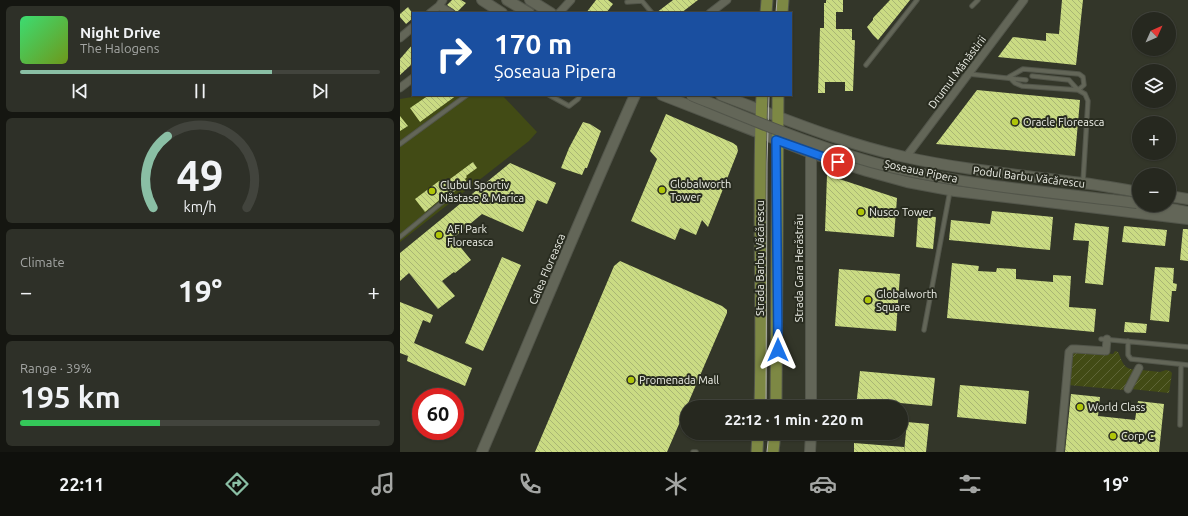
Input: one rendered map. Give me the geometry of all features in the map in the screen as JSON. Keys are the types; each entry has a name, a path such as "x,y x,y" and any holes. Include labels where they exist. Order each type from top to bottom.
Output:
{"main road":[{"path":"482,0 525,12"},
{"path":"530,0 549,12"},
{"path":"766,12 767,0"},
{"path":"782,0 782,12"},
{"name":"Calea Floreasca","path":"482,452 582,219 613,142 635,96"},
{"name":"Șoseaua Pipera","path":"665,96 811,153 887,178 950,190 1188,219"},
{"name":"Podul Barbu Văcărescu","path":"694,96 809,142 860,159 893,167 936,177 977,184 1132,202"},
{"name":"Șoseaua Pipera","path":"724,96 830,137 867,148 940,164 1000,174 1083,183 1132,191"},
{"name":"Strada Barbu Văcărescu","path":"760,400 760,134 762,96"},
{"name":"Strada Barbu Văcărescu","path":"776,400 778,327 776,140 778,96"},
{"name":"Strada Gara Herăstrău","path":"811,153 811,400"},
{"path":"1176,197 1188,199"},
{"path":"1176,205 1188,206"},
{"path":"1176,210 1188,212"},
{"path":"757,452 758,440"},
{"path":"773,452 774,440"},
{"path":"810,440 810,452"}],"street":[{"path":"560,12 571,0"},
{"path":"711,12 727,0"},
{"name":"Drumul Mănăstirii","path":"906,157 1024,0"},
{"path":"431,12 441,3 450,12"},
{"path":"400,38 412,29"},
{"path":"400,88 412,79"},
{"path":"1060,452 1069,352 1076,348 1106,351 1104,339"},
{"path":"1128,389 1139,368"}],"lane":[{"path":"866,65 917,0"},
{"path":"972,6 978,0"},
{"path":"627,2 642,1 651,12"},
{"path":"503,7 520,12"},
{"path":"1023,69 1079,74 1082,76 1084,81 1083,86 1078,90 1022,86 1015,83 1009,77 1023,69"},
{"path":"969,74 1009,77 1026,80"},
{"path":"1032,76 1069,80 1078,90 1085,94 1088,101 1083,183"},
{"path":"400,144 466,96"},
{"path":"551,96 570,106 580,96"},
{"path":"924,330 950,190"},
{"path":"400,236 445,200"},
{"path":"1104,339 1188,347"},
{"path":"1128,341 1128,355 1131,359 1188,365"},
{"path":"1180,425 1181,365"}],"green space":[{"name":"Clubul Sportiv Năstase & Marica","path":"418,96 503,96 537,132 529,141 400,242 400,99"},
{"path":"1075,350 1113,354 1115,351 1118,352 1125,366 1135,370 1123,390 1068,385 1071,354"},
{"path":"1142,370 1160,372 1166,370 1170,371 1172,373 1169,393 1131,389"}],"building":[{"path":"452,0 461,0 466,3 457,12 447,5"},
{"path":"596,0 608,0 613,4 607,12 587,12"},
{"path":"673,0 698,0 682,12 657,12"},
{"path":"826,0 843,0 843,12 836,12 836,29 852,29 852,40 855,40 853,91 845,91 845,82 825,82 825,93 818,93 820,28 824,28 824,3 826,3"},
{"path":"890,0 910,0 878,40 867,27 873,18"},
{"path":"1062,0 1083,0 1076,65 998,57 1013,37 1046,41 1046,33 1059,34"},
{"path":"408,7 412,13 412,19 406,24 400,17 400,14"},
{"path":"412,45 412,64 400,75 400,59"},
{"name":"Oracle Floreasca","path":"977,90 1080,100 1075,156 936,144"},
{"path":"428,96 456,96 420,122 410,108"},
{"path":"666,114 733,143 737,146 738,151 708,227 702,220 696,235 680,228 675,240 631,221 657,159 650,151"},
{"path":"400,116 408,126 400,131"},
{"path":"583,122 590,124 601,131 587,168 585,168 582,175 561,168 569,148"},
{"path":"473,162 477,168 466,176 467,177 465,179 467,182 447,197 443,197 425,212 415,199 439,181 442,185"},
{"name":"AFI Park Floreasca","path":"510,163 556,183 547,204 537,200 523,232 482,214 453,238 471,260 442,281 455,296 438,309 409,273 400,281 400,253"},
{"name":"Nusco Tower","path":"827,175 897,198 894,237 825,231"},
{"path":"992,211 1053,217 1050,250 949,240 951,220 990,224"},
{"path":"918,216 936,217 933,249 916,247"},
{"path":"1075,223 1109,227 1103,285 1085,283 1089,241 1073,240"},
{"path":"1124,226 1167,230 1165,246 1122,242"},
{"path":"1183,229 1188,229 1188,261 1180,260"},
{"path":"502,257 521,265 483,351 465,343"},
{"name":"Promenada Mall","path":"620,261 722,306 727,310 727,313 689,400 680,400 680,422 667,452 535,452 614,266"},
{"path":"952,263 979,266 978,271 996,272 997,268 1016,269 1016,279 1053,282 1053,275 1071,276 1069,307 1096,309 1094,332 947,318"},
{"path":"1155,267 1174,268 1173,283 1177,284 1176,291 1172,291 1169,322 1150,320"},
{"name":"Globalworth Square","path":"839,269 900,274 896,331 835,326"},
{"path":"400,302 433,315 430,323 423,320 414,343 472,368 465,386 407,361 408,356 400,353"},
{"path":"1125,322 1147,324 1146,333 1124,332"},
{"path":"860,371 935,378 932,406 908,404 908,400 857,400"},
{"path":"960,385 1029,391 1026,424 957,417"},
{"name":"Corp C","path":"1071,394 1100,397 1098,416 1135,420 1138,401 1164,404 1159,452 1065,452"},
{"path":"908,422 929,424 926,452 904,452 905,440 908,440"},
{"path":"854,443 904,447 904,452 854,452"}],"tram line":[{"path":"776,12 777,0"},
{"path":"766,400 767,163 769,96"},
{"path":"767,452 768,440"}],"place":[{"name":"Oracle Floreasca","path":"1015,122"},
{"name":"Globalworth Tower","path":"662,190"},
{"name":"Clubul Sportiv Năstase & Marica","path":"432,191"},
{"name":"Nusco Tower","path":"861,212"},
{"name":"AFI Park Floreasca","path":"439,235"},
{"name":"Globalworth Square","path":"868,300"},
{"name":"Promenada Mall","path":"631,380"},
{"name":"World Class","path":"1080,407"},
{"name":"Corp C","path":"1113,436"}],"route":[{"path":"778,350 776,140 838,162"}]}
